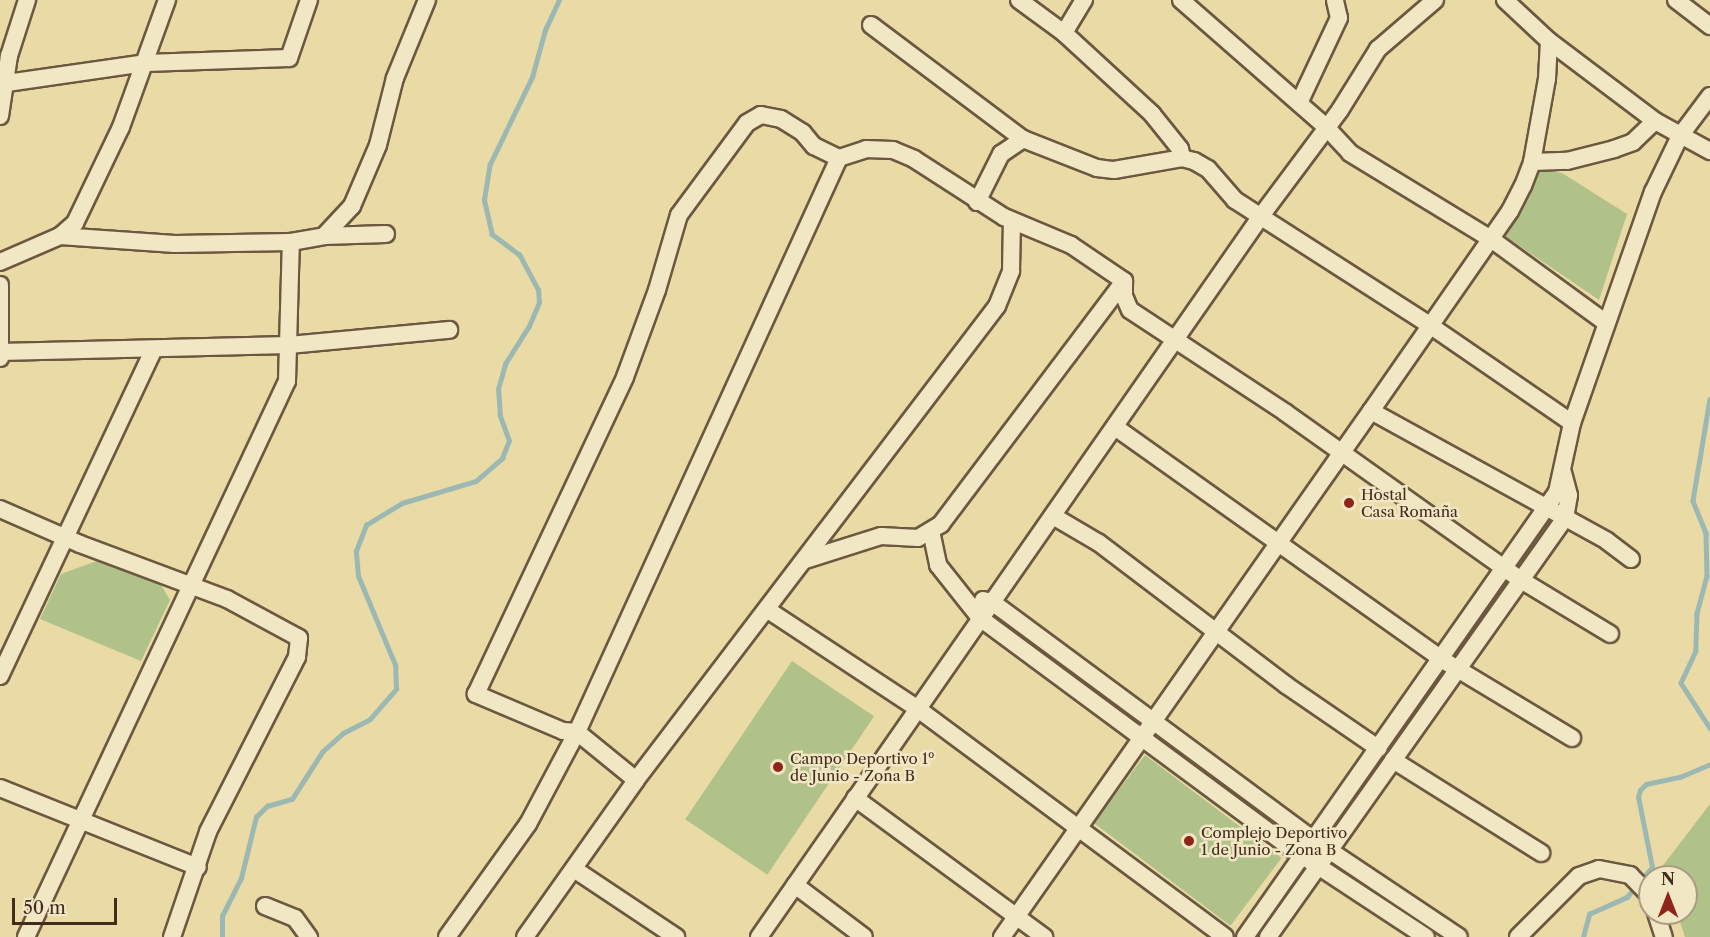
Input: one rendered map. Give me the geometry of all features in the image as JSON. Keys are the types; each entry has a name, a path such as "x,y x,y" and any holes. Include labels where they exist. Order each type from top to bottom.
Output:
{"street":[{"path":"0,116 1,85 27,0"},
{"path":"0,262 60,236 75,223 146,63 167,0"},
{"path":"1,85 146,63 289,58 309,0"},
{"path":"324,236 352,206 378,145 395,78 427,0"},
{"path":"1019,0 1064,33 1152,114 1180,149 1182,158"},
{"path":"1064,33 1084,0"},
{"path":"1181,0 1327,128 1350,153 1491,239 1605,322"},
{"path":"1299,104 1339,18 1335,0"},
{"path":"759,937 1261,216 1327,128 1378,50 1435,0"},
{"path":"1505,0 1549,41 1655,121 1710,151"},
{"path":"1676,0 1710,26"},
{"path":"871,25 1023,139 1106,169 1182,158 1208,169 1235,200 1431,326 1572,423"},
{"path":"1002,937 1510,211 1532,162 1546,80 1549,41"},
{"path":"1245,937 1547,509 1563,473 1572,423 1605,322 1653,192 1680,136 1710,96"},
{"path":"636,780 577,732 563,731 476,694 625,377 657,290 679,215 747,123 761,116 793,126 814,146 839,158 866,149 893,150 914,159 977,202 1012,220 1071,245 1124,281"},
{"path":"1532,162 1567,161 1614,149 1633,142 1655,121"},
{"path":"977,202 1001,154 1023,139"},
{"path":"447,937 528,824 577,732 839,158"},
{"path":"525,937 636,780 768,610 997,306 1011,271 1012,220"},
{"path":"60,236 175,244 291,242 324,236 386,234"},
{"path":"26,937 286,381 291,242"},
{"path":"1124,281 1124,296 1130,310 1232,375 1340,454 1521,580 1610,634"},
{"path":"805,560 881,536 918,538 941,524 1124,281"},
{"path":"0,285 1,354 289,345 449,330"},
{"path":"0,676 154,349"},
{"path":"1371,411 1565,518 1631,559"},
{"path":"1115,427 1441,659 1572,738"},
{"path":"1268,937 1565,518 1569,495 1563,473"},
{"path":"0,509 65,538 190,587 227,599 299,638 301,648 208,832 198,867 172,937"},
{"path":"1053,516 1099,543 1216,629 1286,685 1378,748"},
{"path":"931,531 939,565 980,618 1303,856 1426,937"},
{"path":"964,595 992,602 1314,840 1460,937"},
{"path":"768,610 918,709 1225,937"},
{"path":"1394,760 1541,853"},
{"path":"0,788 147,844 198,867"},
{"path":"855,798 1044,937"},
{"path":"574,869 676,937"},
{"path":"1518,937 1579,876 1599,869 1630,875 1638,883"},
{"path":"795,885 864,937"},
{"path":"265,906 295,918 309,937"}],"green space":[{"path":"1539,170 1562,173 1627,214 1599,300 1505,236"},
{"path":"97,561 161,585 170,600 141,661 40,619 61,574"},
{"path":"1005,620 1137,716 1133,721 1001,626"},
{"name":"Campo Deportivo 1º de Junio - Zona B","path":"792,661 874,716 767,875 685,819"},
{"path":"1166,737 1296,835 1291,841 1161,743"},
{"name":"Complejo Deportivo 1 de Junio - Zona B","path":"1145,755 1282,858 1230,926 1094,823"},
{"path":"1710,804 1710,937 1685,937 1681,925 1698,925 1698,865 1663,865"}],"waterway":[{"path":"222,937 222,916 241,878 256,817 267,806 292,799 322,752 343,733 370,719 396,689 395,665 358,576 356,551 366,525 402,503 476,481 502,458 509,441 500,416 498,389 505,364 529,326 539,303 538,290 519,255 492,235 484,200 490,164 532,77 545,30 559,0"},
{"path":"1710,399 1693,501 1706,533 1707,576 1697,614 1696,651 1681,683 1710,728"},
{"path":"1583,937 1589,914 1627,897 1652,867 1638,797 1640,790 1646,784 1680,777 1710,764"}],"place":[{"name":"Hostal Casa Romaña","path":"1349,503"},
{"name":"Campo Deportivo 1º de Junio - Zona B","path":"778,767"},
{"name":"Complejo Deportivo 1 de Junio - Zona B","path":"1189,841"}]}
